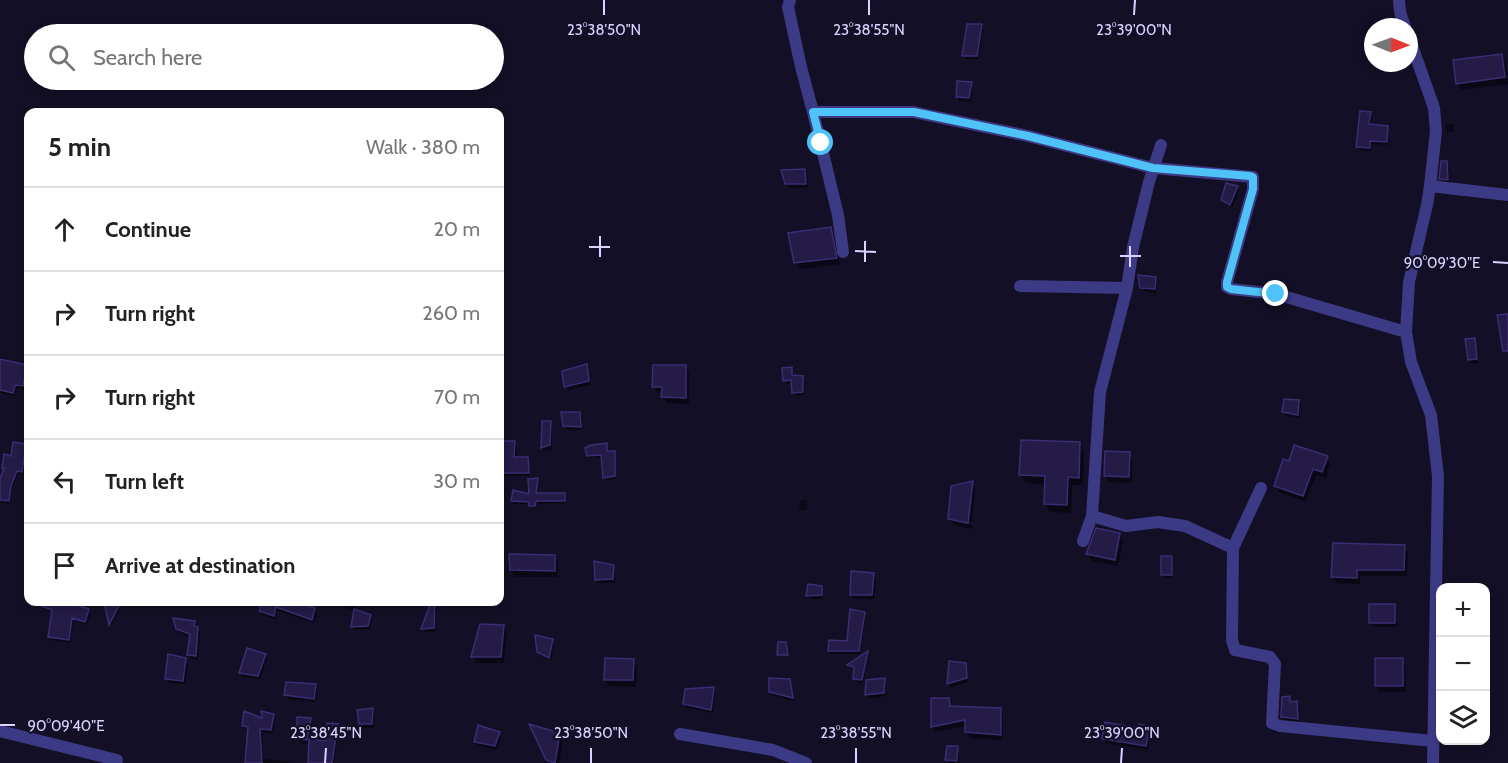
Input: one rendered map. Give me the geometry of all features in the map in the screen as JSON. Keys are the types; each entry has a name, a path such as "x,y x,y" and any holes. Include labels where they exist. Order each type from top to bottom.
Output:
{"street":[{"path":"790,0 790,17 838,215 843,252"},
{"path":"1399,0 1402,18"},
{"path":"1418,63 1434,108 1436,131 1427,205 1409,282 1406,332 1411,362 1431,416 1438,476 1433,763"},
{"path":"813,112 914,112 1019,134 1153,168 1253,177 1253,189 1227,287 1276,294 1406,332"},
{"path":"1083,541 1092,516 1100,392 1127,288 1132,247 1161,145"},
{"path":"1430,186 1508,195"},
{"path":"1020,286 1127,288"},
{"path":"1261,488 1233,548 1232,640 1235,650 1270,657 1275,664 1272,723 1280,726 1433,741"},
{"path":"1092,516 1126,526 1158,522 1185,526 1233,548"},
{"path":"0,731 117,760"},
{"path":"680,734 773,750 806,763"}],"building":[{"path":"967,24 982,24 977,56 962,56"},
{"path":"1502,54 1505,77 1456,84 1453,60"},
{"path":"957,81 972,82 969,98 956,97"},
{"path":"1360,111 1371,112 1369,124 1388,126 1387,142 1370,141 1370,148 1356,147"},
{"path":"1441,161 1447,161 1448,180 1439,179"},
{"path":"805,169 806,184 785,184 781,170"},
{"path":"1226,183 1238,186 1230,205 1221,200"},
{"path":"831,227 837,258 794,263 788,233"},
{"path":"1138,275 1156,277 1155,289 1140,288"},
{"path":"1508,314 1508,351 1503,351 1497,315"},
{"path":"1475,338 1477,359 1468,360 1465,339"},
{"path":"0,359 24,364 23,386 15,385 13,393 0,390"},
{"path":"587,364 589,381 564,387 562,371"},
{"path":"653,365 686,365 686,398 661,397 662,387 652,387"},
{"path":"792,367 792,375 803,376 803,392 792,393 791,380 783,381 782,368"},
{"path":"1284,399 1299,400 1298,415 1282,412"},
{"path":"561,412 580,412 581,427 563,426"},
{"path":"542,421 551,421 550,445 541,448"},
{"path":"1021,440 1080,442 1079,478 1068,477 1067,505 1044,504 1045,476 1019,475"},
{"path":"504,441 515,441 514,457 528,457 529,473 504,473"},
{"path":"13,442 24,444 22,472 17,471 11,486 9,501 0,500 0,479 4,468 2,468 4,454 11,456"},
{"path":"607,443 607,451 615,451 615,476 603,478 601,455 587,456 585,448"},
{"path":"1294,445 1328,456 1322,472 1313,469 1303,496 1274,486 1283,459 1289,461"},
{"path":"1105,451 1130,452 1129,477 1104,476"},
{"path":"538,478 536,493 565,493 565,501 536,501 535,506 529,506 529,502 511,501 513,490 529,494 528,479"},
{"path":"973,481 968,523 948,519 951,486"},
{"path":"1096,528 1120,533 1115,560 1086,554"},
{"path":"1333,543 1405,545 1404,570 1357,570 1357,578 1331,577"},
{"path":"509,554 555,555 555,571 510,570"},
{"path":"1161,556 1172,556 1172,575 1161,575"},
{"path":"594,561 614,565 613,579 595,580"},
{"path":"851,571 874,573 872,595 850,595"},
{"path":"808,584 822,586 822,595 806,596"},
{"path":"1369,604 1395,604 1395,623 1369,623"},
{"path":"42,606 80,606 89,609 85,622 72,618 69,640 48,637 52,610"},
{"path":"105,606 119,606 109,625"},
{"path":"261,606 315,608 312,620 276,607 274,616 259,611"},
{"path":"430,606 435,606 434,628 421,629"},
{"path":"354,609 371,615 368,626 351,627"},
{"path":"850,609 865,612 859,651 828,651 829,640 847,641"},
{"path":"173,618 195,621 194,626 198,627 196,656 187,655 190,634 176,629"},
{"path":"480,624 504,625 501,657 471,657"},
{"path":"535,635 553,639 549,658 537,652"},
{"path":"778,642 786,642 788,655 777,655"},
{"path":"247,648 266,654 258,676 239,673"},
{"path":"868,651 862,680 853,679 854,667 847,665"},
{"path":"168,654 186,658 183,681 165,679"},
{"path":"605,658 634,659 633,680 604,680"},
{"path":"1375,658 1403,658 1403,686 1375,686"},
{"path":"949,661 966,663 967,678 947,684"},
{"path":"769,678 790,679 793,698 769,692"},
{"path":"885,678 884,693 865,695 866,680"},
{"path":"286,682 316,684 314,699 284,695"},
{"path":"714,687 711,710 683,704 685,689"},
{"path":"1290,696 1290,702 1297,701 1298,719 1281,717 1282,697"},
{"path":"931,698 949,698 950,706 1001,708 1001,735 965,732 965,720 931,727"},
{"path":"373,708 372,724 359,724 357,710"},
{"path":"244,711 262,718 261,711 274,714 271,730 260,729 262,763 245,763 248,727 242,726"},
{"path":"297,717 311,718 307,740 297,739"},
{"path":"1105,722 1138,728 1139,724 1150,726 1146,746 1102,739"},
{"path":"327,723 338,724 332,763 308,763 309,739 326,741"},
{"path":"529,724 560,733 555,763 546,760"},
{"path":"478,725 500,732 495,746 474,742"},
{"path":"947,746 958,746 957,761 945,760"}],"route":[{"path":"821,143 813,112 914,112 1028,136 1153,168 1250,176 1254,181 1253,189 1227,287 1276,294"}]}
